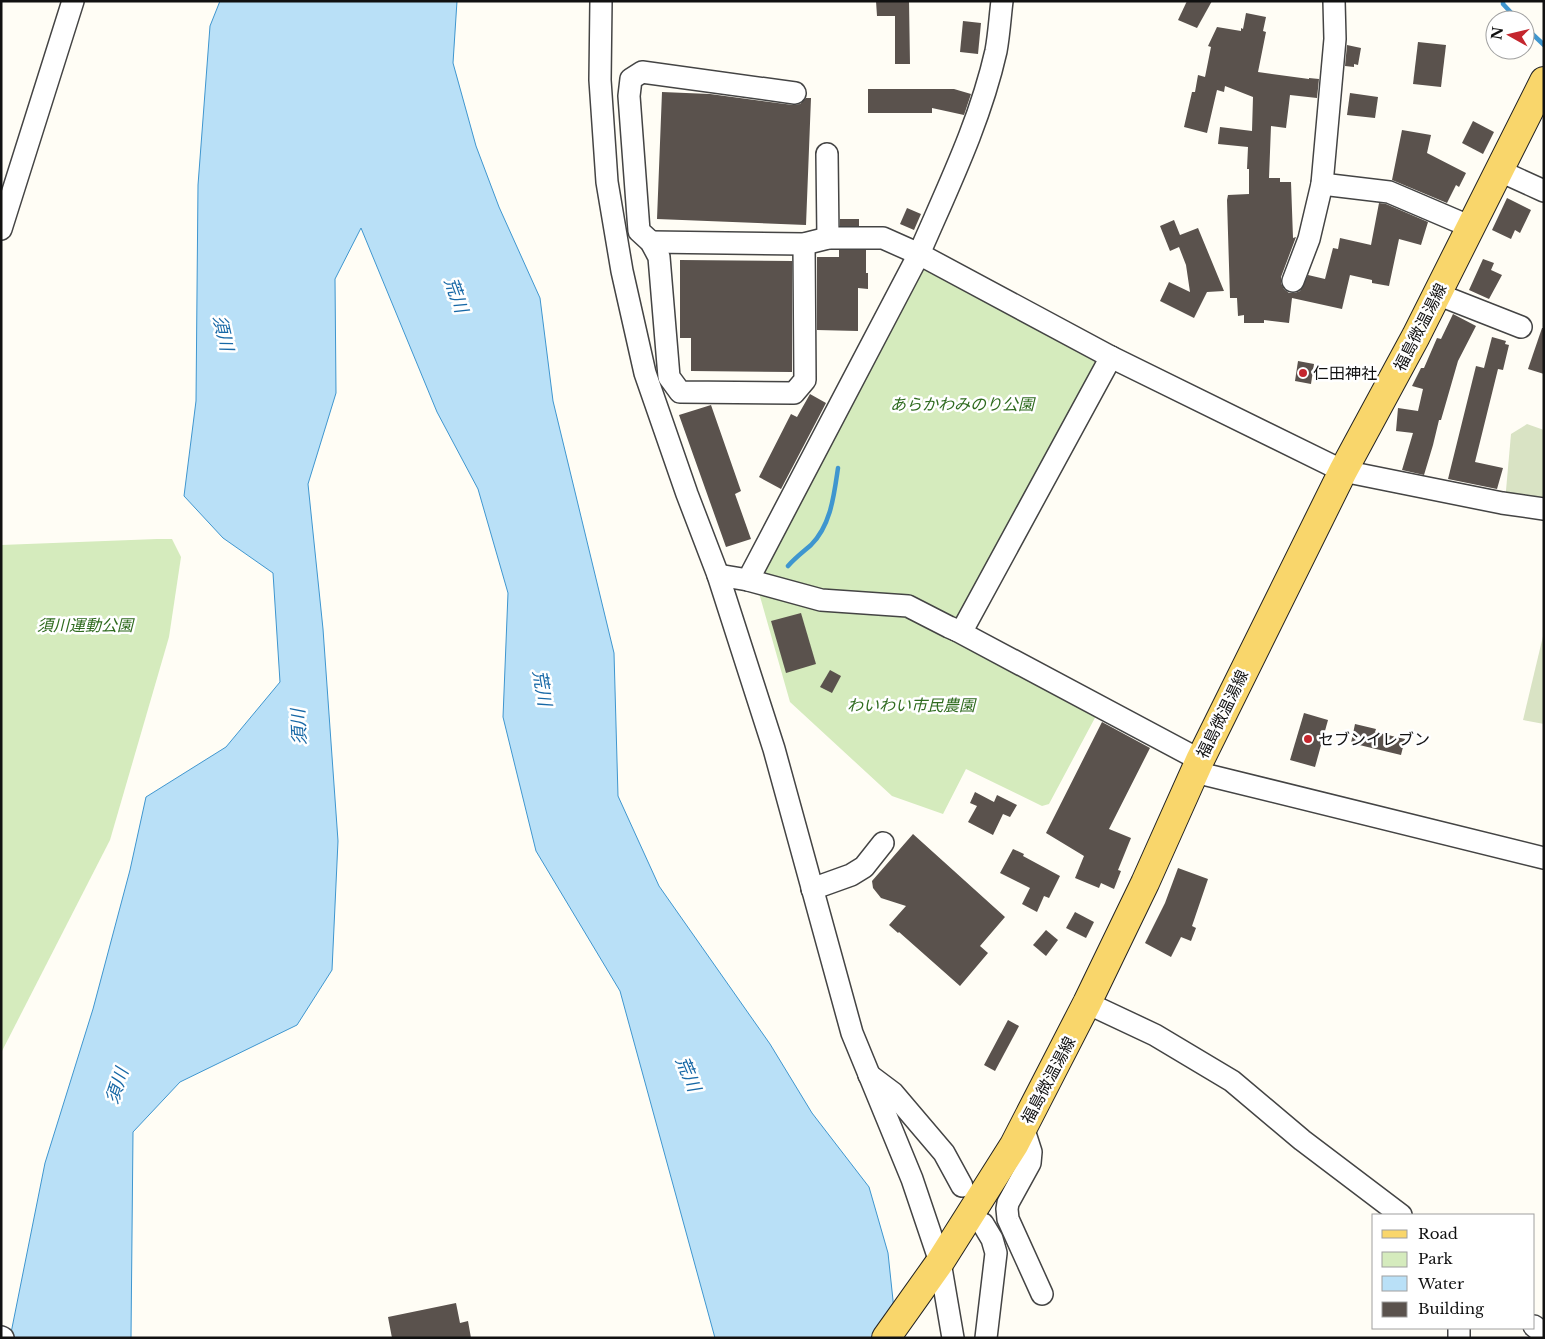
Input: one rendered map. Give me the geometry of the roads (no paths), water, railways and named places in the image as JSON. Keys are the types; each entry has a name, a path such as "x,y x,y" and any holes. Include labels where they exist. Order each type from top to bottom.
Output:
{"main road":[{"name":"福島微温湯線","path":"893,1327 940,1262 1014,1145 1087,1003 1145,883 1197,766 1343,471 1416,336 1544,81"}],"street":[{"path":"1,230 73,1"},
{"path":"601,1 600,80 607,182 622,271 645,373 687,494 718,575 774,749 852,1033 912,1179 940,1262 953,1338"},
{"path":"748,580 919,254 978,116 987,88 996,48 1002,1"},
{"path":"1292,281 1309,239 1322,184 1335,39 1334,1"},
{"path":"795,93 642,72 631,79 629,96 639,231 651,242 659,257 669,377 680,392 794,393 806,380 804,244"},
{"path":"827,154 828,238"},
{"path":"1500,171 1544,191"},
{"path":"1322,184 1389,192 1471,227"},
{"path":"651,242 804,244 828,238 883,238 919,254 1111,357 1343,471 1502,503 1544,509"},
{"path":"1437,294 1521,327"},
{"path":"956,630 963,629 973,614 1111,357"},
{"path":"718,575 748,580 821,600 908,606 956,630 1197,766 1544,858"},
{"path":"812,889 851,875 864,867 883,843"},
{"path":"1087,1003 1155,1035 1232,1081 1302,1140 1400,1214"},
{"path":"868,1074 893,1093 944,1153 962,1186"},
{"path":"1023,1127 1031,1152 1030,1163 1008,1203 1007,1214 1011,1228 1042,1294"},
{"path":"984,1224 992,1239 996,1253 986,1338"}],"water":[{"path":"220,1 457,1 453,63 476,146 499,207 540,298 553,401 614,653 618,796 659,886 770,1044 812,1113 869,1187 888,1253 897,1338 715,1338 620,991 536,851 503,717 508,593 478,489 437,412 361,228 335,279 336,393 308,484 323,629 338,841 332,970 297,1025 180,1082 133,1132 131,1338 10,1338 45,1163 93,1009 130,870 146,797 226,747 280,682 273,573 223,538 184,496 196,401 198,185 210,26"}],"waterway":[{"path":"1503,1 1503,4 1509,10"},
{"path":"1535,36 1544,45"},
{"path":"788,566 811,545 823,528 830,509 838,468"}],"place":[{"name":"仁田神社","path":"1303,373"},
{"name":"セブンイレブン","path":"1308,739"}],"water label":[{"name":"荒川","path":"456,295"},
{"name":"須川","path":"223,333"},
{"name":"荒川","path":"542,688"},
{"name":"須川","path":"299,727"},
{"name":"荒川","path":"688,1074"},
{"name":"須川","path":"117,1086"}],"park label":[{"name":"あらかわみのり公園","path":"962,404"},
{"name":"須川運動公園","path":"85,625"},
{"name":"わいわい市民農園","path":"911,705"}]}
